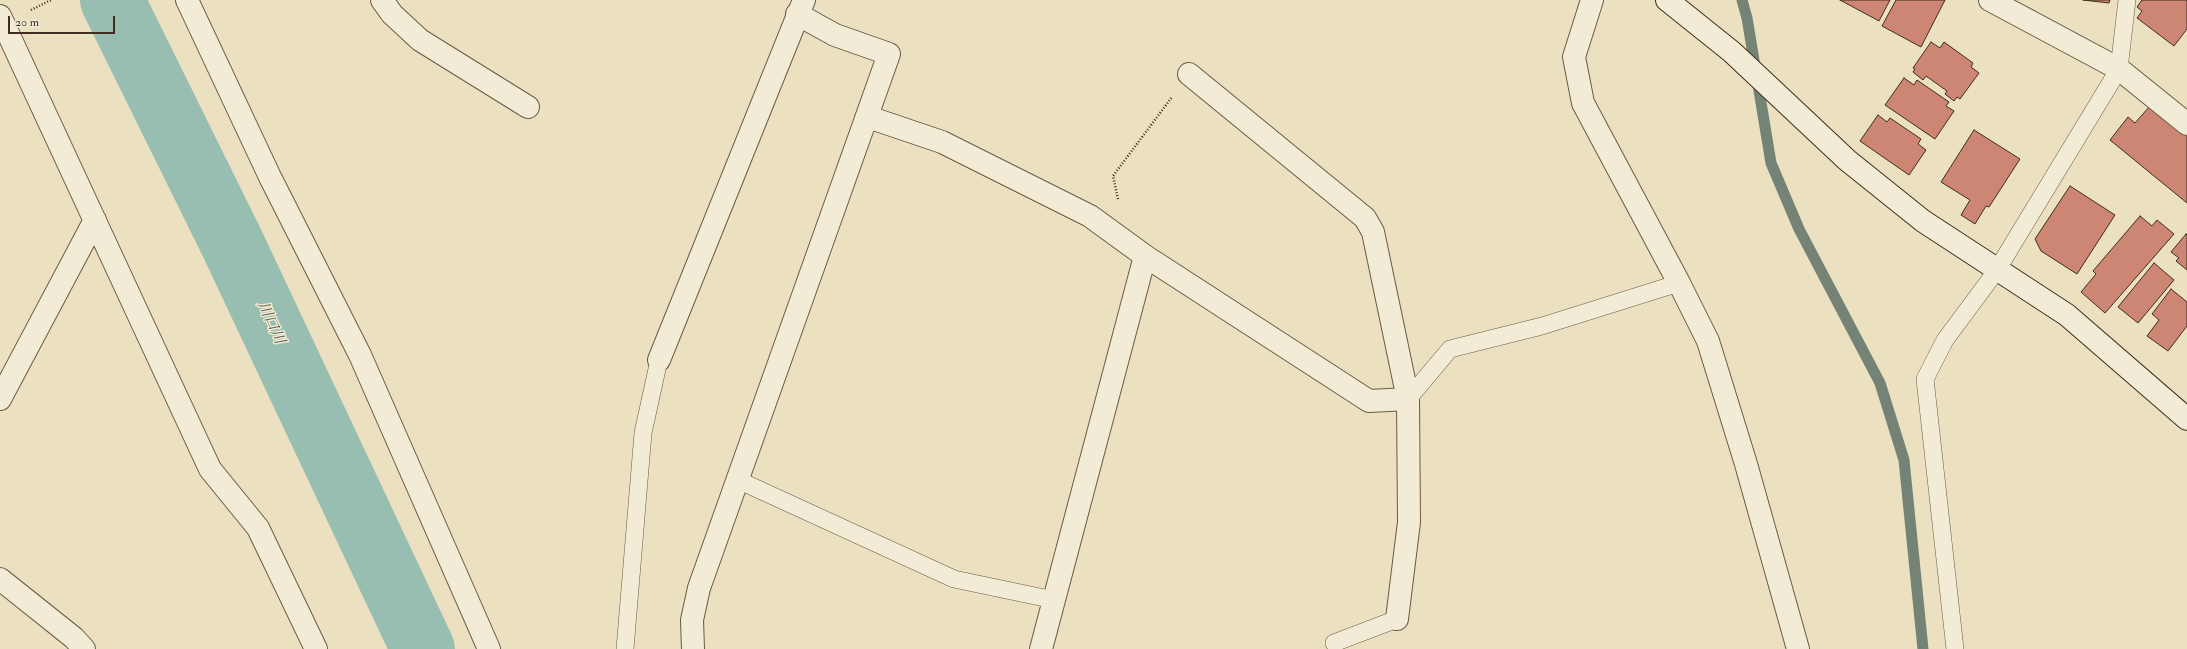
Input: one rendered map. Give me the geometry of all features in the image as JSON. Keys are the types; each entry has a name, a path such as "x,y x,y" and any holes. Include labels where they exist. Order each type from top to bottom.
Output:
{"street":[{"path":"187,0 270,177 360,355 489,649"},
{"path":"382,0 392,14 420,40 528,107"},
{"path":"1592,0 1574,57 1583,103 1679,283 1708,341 1746,464 1798,649"},
{"path":"1667,0 1732,52 1847,160 1922,221 2067,315 2187,419"},
{"path":"1990,0 2119,69 2187,124"},
{"path":"659,360 801,7 835,35 889,54 868,117 699,588 692,620 693,649"},
{"path":"0,16 210,469 258,528 316,649"},
{"path":"1189,74 1365,218 1373,232 1408,399 1409,522 1397,619"},
{"path":"868,117 942,142 1090,216 1145,256 1368,401 1408,399"},
{"path":"0,399 95,220"},
{"path":"1041,649 1145,256"},
{"path":"0,580 74,638 84,649"}],"lane":[{"path":"1956,649 1925,379 1946,340 1997,270 2119,69 2127,0"},
{"path":"1408,399 1450,349 1542,326 1679,283"},
{"path":"625,649 643,433 659,360"},
{"path":"738,480 954,579 1054,600"},
{"path":"1334,643 1397,619"}],"path":[{"path":"27,11 51,0"},
{"path":"1126,242 1113,176 1189,74"}],"building":[{"path":"1840,0 1890,0 1879,21"},
{"path":"1896,0 1945,0 1921,47 1882,26"},
{"path":"2083,0 2110,0 2109,3"},
{"path":"2142,0 2187,0 2187,29 2174,46 2137,18 2142,11 2137,7"},
{"path":"1931,42 1940,48 1944,42 1973,63 1971,67 1979,73 1960,99 1957,97 1954,101 1945,94 1947,91 1926,76 1923,80 1913,72 1915,69 1913,68"},
{"path":"1904,78 1914,85 1917,80 1949,102 1946,106 1954,111 1935,139 1885,105"},
{"path":"2150,106 2187,135 2187,203 2110,140 2128,117 2135,123"},
{"path":"1878,115 1887,122 1890,118 1921,139 1918,144 1926,150 1909,175 1860,141"},
{"path":"1974,130 2020,159 1989,207 1986,206 1975,224 1961,215 1970,200 1941,182"},
{"path":"2070,186 2115,215 2077,274 2041,251 2035,239"},
{"path":"2140,216 2152,226 2157,220 2174,234 2105,313 2081,292 2096,274 2093,271"},
{"path":"2186,234 2187,270 2176,261 2179,258 2171,252"},
{"path":"2154,263 2174,280 2138,323 2118,307"},
{"path":"2171,289 2187,302 2187,326 2168,351 2147,336 2159,320 2152,314"}],"waterway":[{"name":"川口川","path":"112,0 232,243 423,649"},
{"path":"1742,0 1747,18 1771,163 1799,229 1880,383 1904,460 1923,649"}]}
